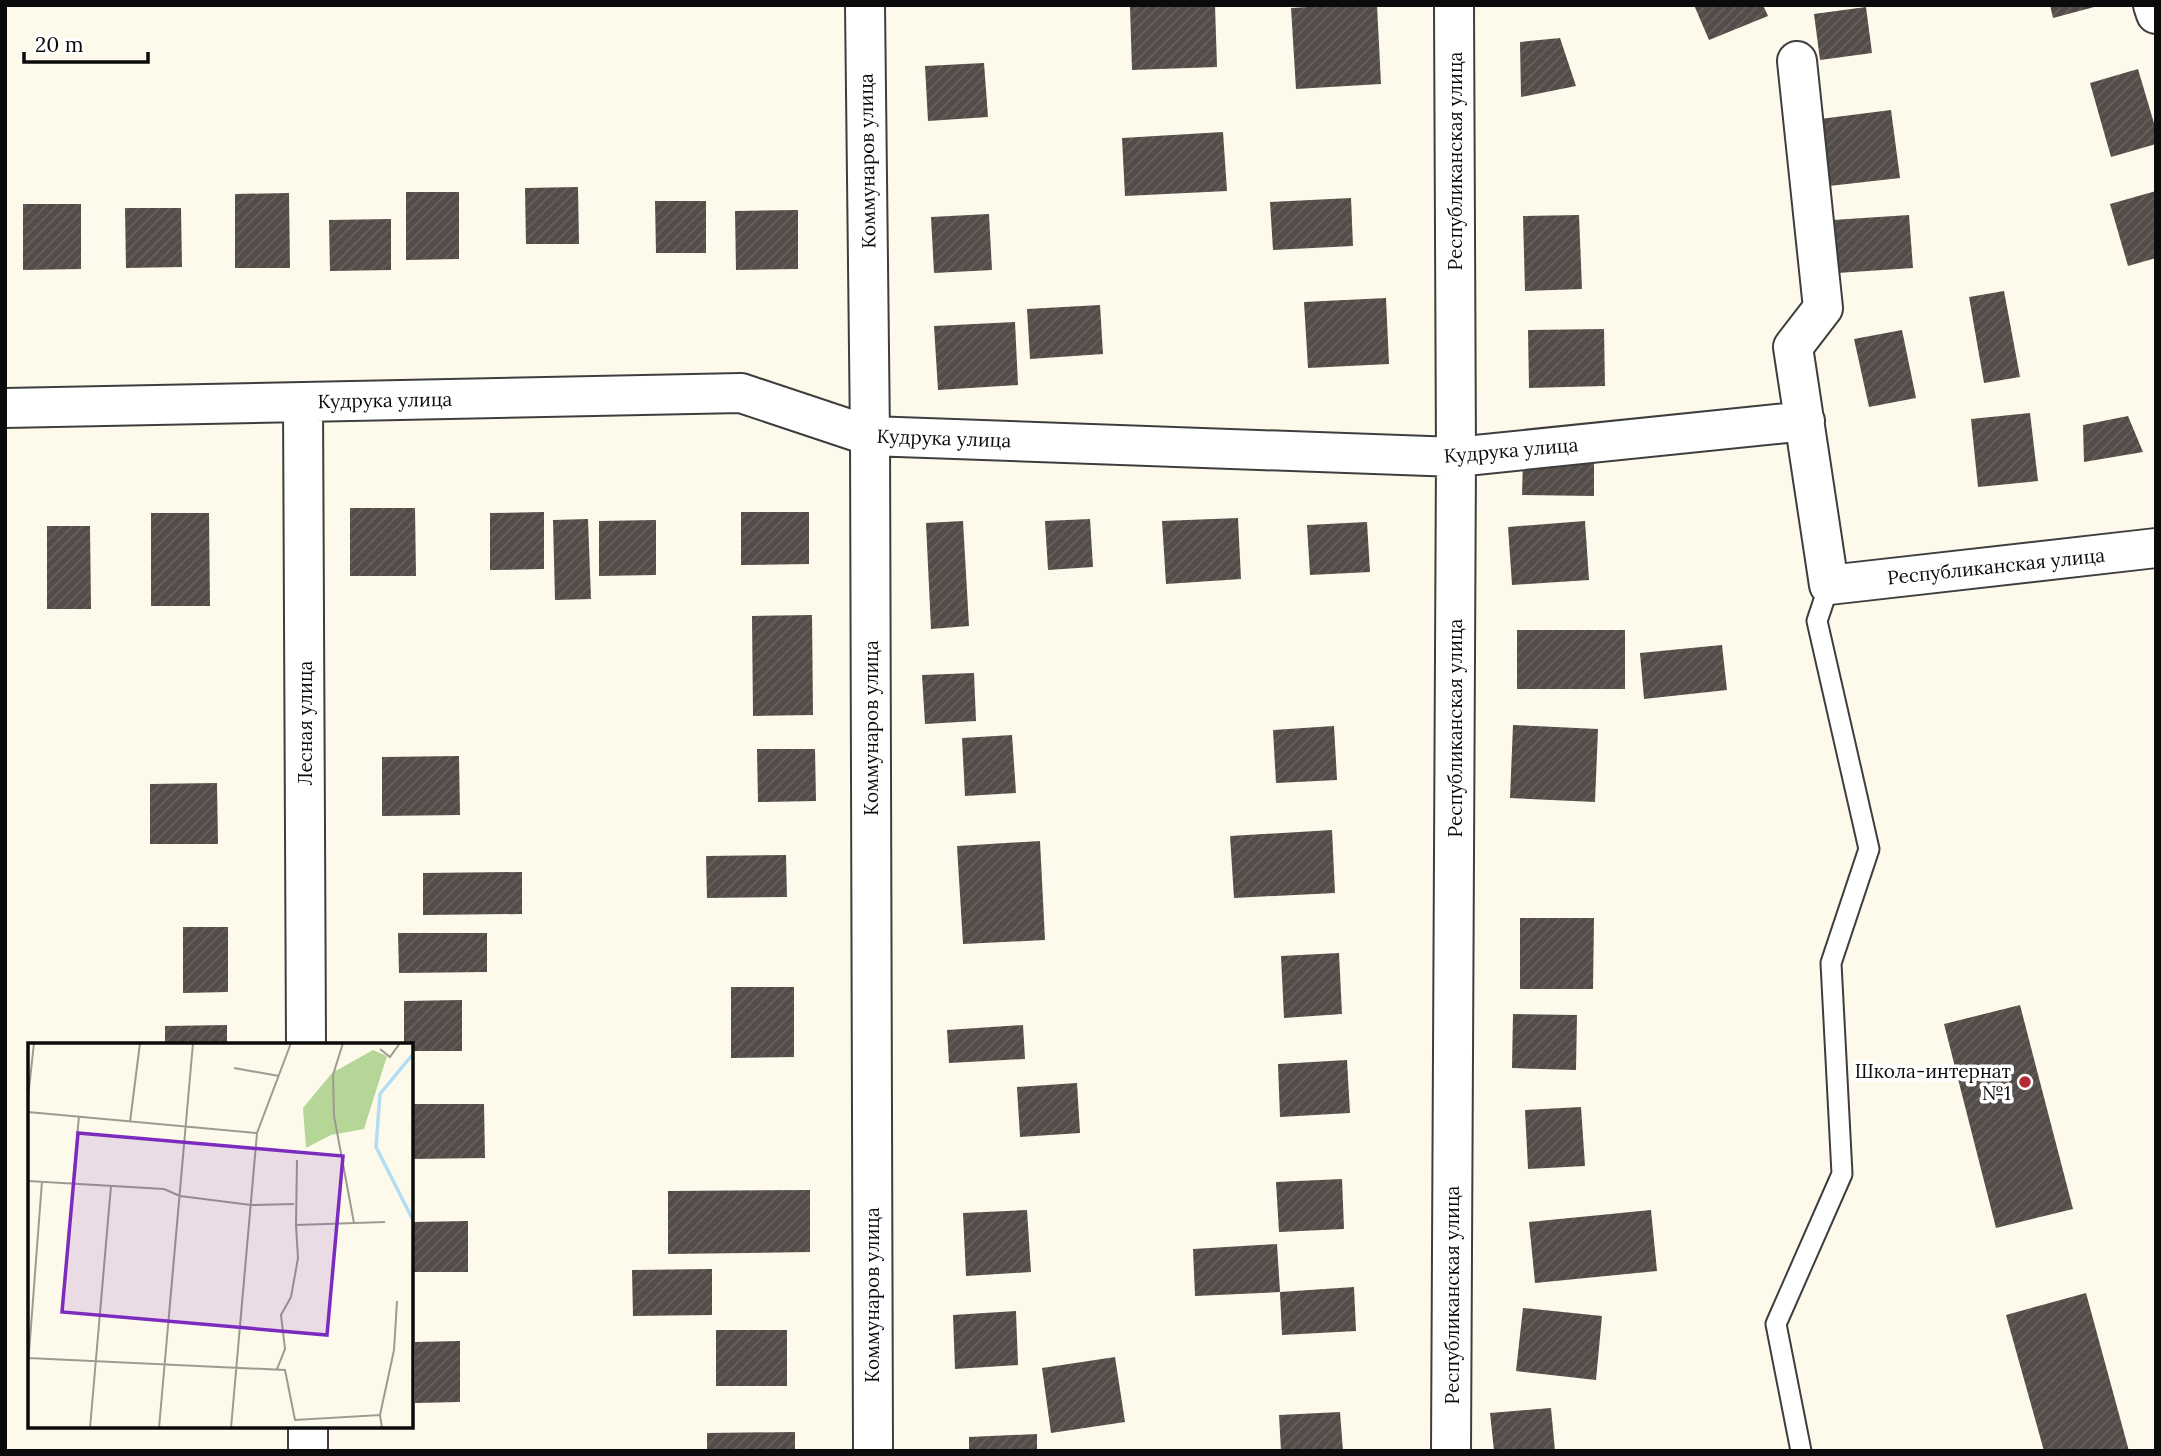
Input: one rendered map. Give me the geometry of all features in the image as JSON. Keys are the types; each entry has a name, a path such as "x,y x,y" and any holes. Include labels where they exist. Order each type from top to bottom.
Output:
{"street":[{"name":"Коммунаров улица","path":"865,5 870,436 873,1451"},
{"name":"Республиканская улица","path":"1451,1451 1456,457 1454,5"},
{"path":"2153,5 2156,14"},
{"path":"1797,61 1823,308 1793,347 1829,585"},
{"name":"Кудрука улица","path":"5,408 741,393 870,436 1456,457 1805,421"},
{"name":"Лесная улица","path":"303,402 306,1043"},
{"name":"Республиканская улица","path":"1829,585 2156,548"},
{"path":"308,1428 308,1451"}],"lane":[{"path":"1801,1451 1776,1324 1842,1174 1832,963 1869,849 1818,621 1829,585"}],"building":[{"path":"1215,5 1217,67 1132,70 1130,7"},
{"path":"1377,5 1381,84 1296,89 1291,8"},
{"path":"1694,5 1763,5 1768,16 1709,40"},
{"path":"2050,5 2098,5 2098,6 2053,18"},
{"path":"1866,7 1872,53 1820,60 1814,14"},
{"path":"1560,38 1576,86 1521,97 1520,42"},
{"path":"984,63 988,117 928,121 925,66"},
{"path":"2138,69 2156,130 2156,144 2111,157 2090,83"},
{"path":"1891,110 1900,178 1829,186 1820,119"},
{"path":"1223,132 1227,191 1125,196 1122,138"},
{"path":"578,187 579,244 526,244 525,188"},
{"path":"2156,191 2156,258 2128,266 2110,204"},
{"path":"406,192 459,192 459,259 406,260"},
{"path":"289,193 290,268 235,268 235,194"},
{"path":"1351,198 1353,246 1273,250 1270,202"},
{"path":"655,201 706,201 706,253 656,253"},
{"path":"23,204 81,204 81,269 23,270"},
{"path":"125,208 181,208 182,267 126,268"},
{"path":"798,210 798,269 736,270 735,211"},
{"path":"989,214 992,270 934,273 931,217"},
{"path":"1579,215 1582,289 1525,291 1523,216"},
{"path":"1909,215 1913,268 1837,273 1833,220"},
{"path":"391,219 391,270 330,271 329,220"},
{"path":"2004,291 2020,377 1984,383 1969,297"},
{"path":"1386,298 1389,364 1308,368 1304,302"},
{"path":"1100,305 1103,354 1030,359 1027,309"},
{"path":"1015,322 1018,385 938,390 934,326"},
{"path":"1604,329 1605,386 1529,388 1528,330"},
{"path":"1902,330 1916,398 1869,407 1854,339"},
{"path":"2030,413 2038,481 1978,487 1971,419"},
{"path":"2128,416 2143,452 2084,462 2083,425"},
{"path":"1523,457 1594,457 1594,496 1522,495"},
{"path":"350,508 415,508 416,576 350,576"},
{"path":"544,512 544,569 490,570 490,513"},
{"path":"741,512 809,512 809,564 741,565"},
{"path":"151,513 209,513 210,606 151,606"},
{"path":"1238,518 1241,579 1166,584 1162,521"},
{"path":"588,519 591,599 555,600 553,520"},
{"path":"1090,519 1093,567 1048,570 1045,521"},
{"path":"656,520 656,575 599,576 599,521"},
{"path":"963,521 969,626 931,629 926,523"},
{"path":"1585,521 1589,580 1512,585 1508,527"},
{"path":"1367,522 1370,572 1310,575 1307,525"},
{"path":"47,526 90,526 91,609 47,609"},
{"path":"812,615 813,715 753,716 752,616"},
{"path":"1517,630 1625,630 1625,689 1517,689"},
{"path":"1722,645 1727,690 1644,699 1640,653"},
{"path":"974,673 976,721 925,724 922,675"},
{"path":"1513,725 1598,729 1595,802 1510,798"},
{"path":"1334,726 1337,780 1276,783 1273,730"},
{"path":"1012,735 1016,793 965,796 962,738"},
{"path":"757,749 815,749 816,801 758,802"},
{"path":"459,756 460,815 382,816 382,757"},
{"path":"217,783 218,844 150,844 150,784"},
{"path":"1332,830 1335,893 1234,898 1230,836"},
{"path":"1040,841 1045,940 963,944 957,846"},
{"path":"786,855 787,897 707,898 706,856"},
{"path":"522,872 522,914 423,915 423,873"},
{"path":"1520,918 1594,918 1593,989 1520,989"},
{"path":"183,927 228,927 228,992 183,993"},
{"path":"398,933 487,933 487,972 399,973"},
{"path":"1339,953 1342,1014 1284,1018 1281,956"},
{"path":"731,987 794,987 794,1057 731,1058"},
{"path":"462,1000 462,1051 413,1051 413,1043 404,1043 404,1001"},
{"path":"2020,1005 2073,1209 1996,1228 1944,1024"},
{"path":"1513,1014 1577,1015 1576,1070 1512,1068"},
{"path":"227,1025 227,1043 165,1043 165,1026"},
{"path":"1023,1025 1025,1059 949,1063 947,1030"},
{"path":"1347,1060 1350,1113 1280,1117 1278,1064"},
{"path":"1077,1083 1080,1133 1020,1137 1017,1087"},
{"path":"413,1104 484,1104 485,1158 413,1159"},
{"path":"1581,1107 1585,1166 1528,1169 1525,1110"},
{"path":"1342,1179 1344,1229 1279,1232 1276,1182"},
{"path":"810,1190 810,1252 668,1254 668,1191"},
{"path":"1027,1210 1031,1272 966,1276 963,1213"},
{"path":"1651,1210 1657,1271 1535,1283 1529,1222"},
{"path":"468,1221 468,1272 413,1272 413,1222"},
{"path":"1277,1244 1280,1292 1195,1296 1193,1249"},
{"path":"712,1269 712,1315 633,1316 632,1270"},
{"path":"1354,1287 1356,1331 1282,1335 1280,1292"},
{"path":"2086,1293 2129,1451 2044,1451 2006,1315"},
{"path":"1523,1308 1602,1316 1596,1380 1516,1371"},
{"path":"1016,1311 1018,1365 955,1369 953,1315"},
{"path":"716,1330 787,1330 787,1386 716,1386"},
{"path":"460,1341 460,1402 415,1403 415,1342"},
{"path":"1115,1357 1125,1422 1051,1433 1042,1368"},
{"path":"1551,1408 1555,1451 1494,1451 1490,1413"},
{"path":"1340,1412 1343,1451 1281,1451 1279,1415"},
{"path":"795,1432 795,1451 707,1451 707,1433"},
{"path":"1037,1434 1037,1451 969,1451 969,1437"}],"place":[{"name":"Школа-интернат №1","path":"2025,1082"}]}
